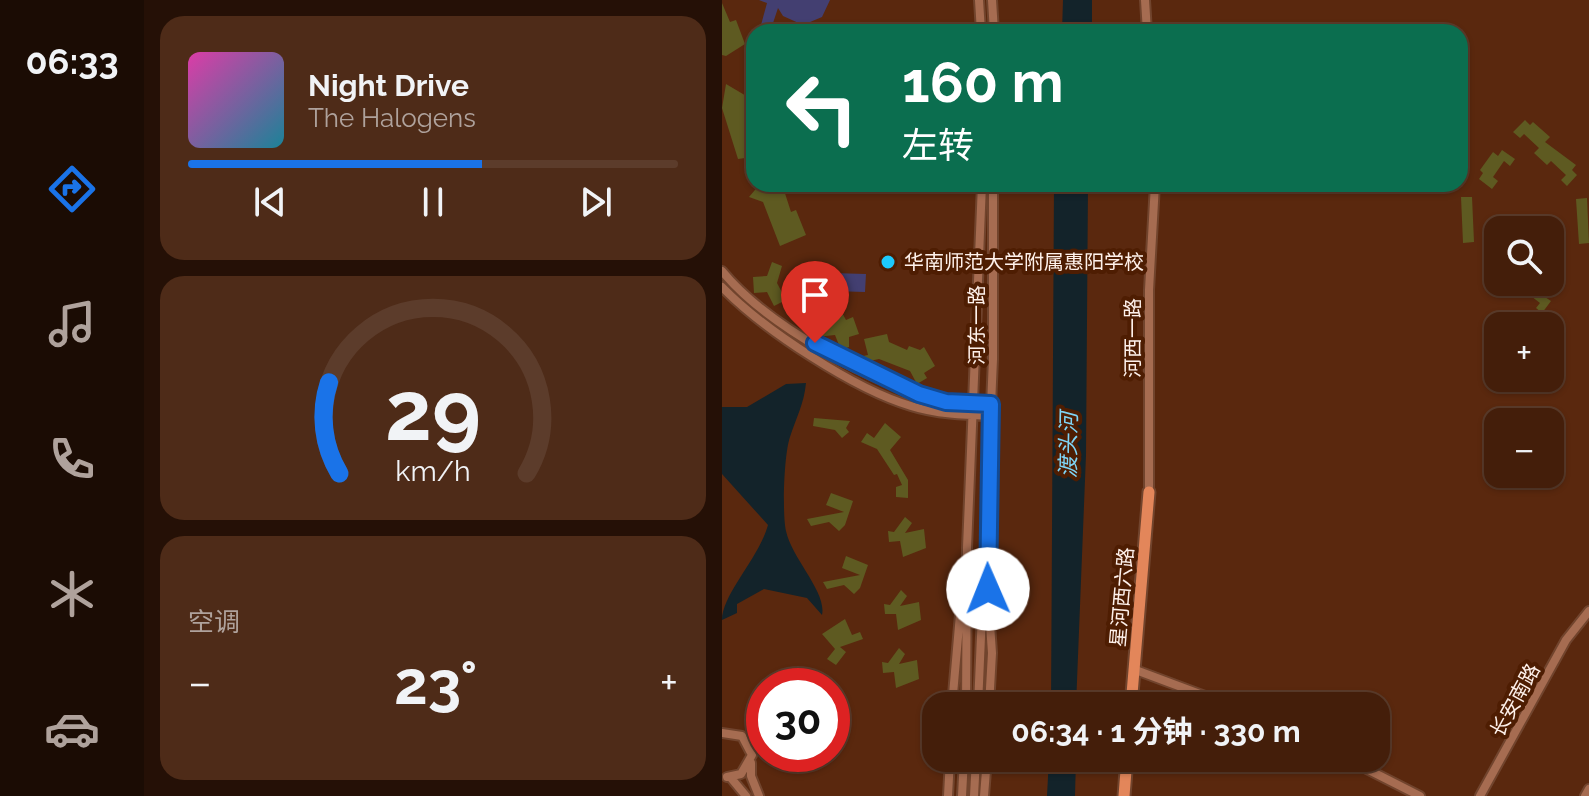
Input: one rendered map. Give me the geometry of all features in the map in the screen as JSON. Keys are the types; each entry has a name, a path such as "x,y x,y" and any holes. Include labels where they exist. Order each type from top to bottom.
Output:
{"street":[{"path":"979,0 980,24"},
{"path":"992,0 994,24"},
{"path":"1145,0 1146,24"},
{"name":"河东一路","path":"966,692 967,548 982,192"},
{"name":"河东一路","path":"979,692 991,416 993,192"},
{"name":"河西一路","path":"1149,492 1149,290 1155,192"},
{"path":"722,271 733,285 825,349 919,394 946,402 991,404"},
{"path":"722,287 755,316 851,378 911,406 991,416"},
{"name":"星河西六路","path":"1132,692 1149,492"},
{"path":"953,692 956,623 967,548"},
{"path":"986,564 992,653 990,692"},
{"name":"长安南路","path":"1480,796 1566,640 1589,611"},
{"path":"1133,669 1195,692"},
{"path":"722,726 746,740"},
{"path":"722,733 733,732"},
{"path":"724,776 741,774 746,768"},
{"path":"751,772 759,796"},
{"path":"948,796 949,772"},
{"path":"962,796 963,772"},
{"path":"974,796 975,772"},
{"path":"984,796 986,772"},
{"path":"1124,796 1126,772"},
{"path":"1373,772 1420,796"},
{"path":"724,776 737,782 746,796"},
{"path":"1585,796 1589,789"}],"shaded area":[{"path":"759,0 830,0 822,17 805,24 783,16 778,8 773,24 761,24 767,3"},
{"path":"832,273 866,274 865,292 832,291"}],"water":[{"path":"1063,0 1092,0 1092,24 1062,24"},
{"name":"渡头河","path":"1054,192 1088,192 1086,455 1077,692 1051,692"},
{"path":"806,383 788,445 784,484 785,522 789,542 819,596 822,615 807,598 764,589 737,604 737,613 722,620 728,599 768,525 722,474 722,407 747,407 786,384"},
{"path":"1048,772 1076,772 1075,796 1047,796"}],"building":[{"path":"722,3 730,22 736,20 745,44 726,56 722,55"},
{"path":"726,84 746,96 746,158 738,159 722,108"},
{"path":"1525,120 1530,125 1533,122 1550,137 1545,142 1576,165 1572,170 1577,175 1567,186 1561,180 1566,175 1551,161 1547,165 1534,153 1539,148 1524,134 1520,138 1513,132"},
{"path":"1502,150 1515,159 1510,166 1504,161 1493,177 1498,181 1492,189 1479,179 1483,173 1480,170 1493,152 1498,156"},
{"path":"753,192 785,192 791,212 796,210 806,235 780,246 763,202 749,197"},
{"path":"1461,197 1472,197 1474,242 1463,243"},
{"path":"1587,198 1589,243 1579,244 1576,199"},
{"path":"772,262 782,266 777,283 786,300 774,306 767,292 754,293 753,277 767,276"},
{"path":"1531,296 1546,296 1551,301 1543,312 1536,308 1540,303"},
{"path":"840,309 846,320 853,317 859,334 849,337 849,347 841,350 835,335 816,337 811,324 822,323 821,311"},
{"path":"887,334 889,342 907,350 909,346 920,350 924,347 935,366 924,373 927,378 917,384 910,371 879,359 865,362 863,356 868,355 864,339"},
{"path":"814,418 850,421 846,428 849,432 842,438 835,430 813,426"},
{"path":"885,423 901,437 890,450 908,480 908,498 896,497 896,487 902,485 897,474 894,475 877,449 861,442 867,433 874,438"},
{"path":"831,493 853,501 845,525 839,531 829,522 811,526 807,519 844,512 826,505"},
{"path":"905,517 912,523 905,533 924,529 926,548 903,557 900,541 889,542 888,531 894,532"},
{"path":"846,556 868,565 860,588 854,594 844,585 827,589 823,582 860,575 842,568"},
{"path":"901,590 907,596 900,606 919,602 921,620 898,630 896,614 885,614 884,604 890,605"},
{"path":"845,619 852,635 860,632 863,639 840,647 846,652 836,665 827,659 835,649 822,634"},
{"path":"899,648 905,654 899,664 917,660 919,679 896,688 894,672 883,673 882,662 888,663"}],"place":[{"name":"华南师范大学附属惠阳学校","path":"888,262"}],"route":[{"path":"815,343 919,394 946,402 991,404 986,564 988,589"}]}
